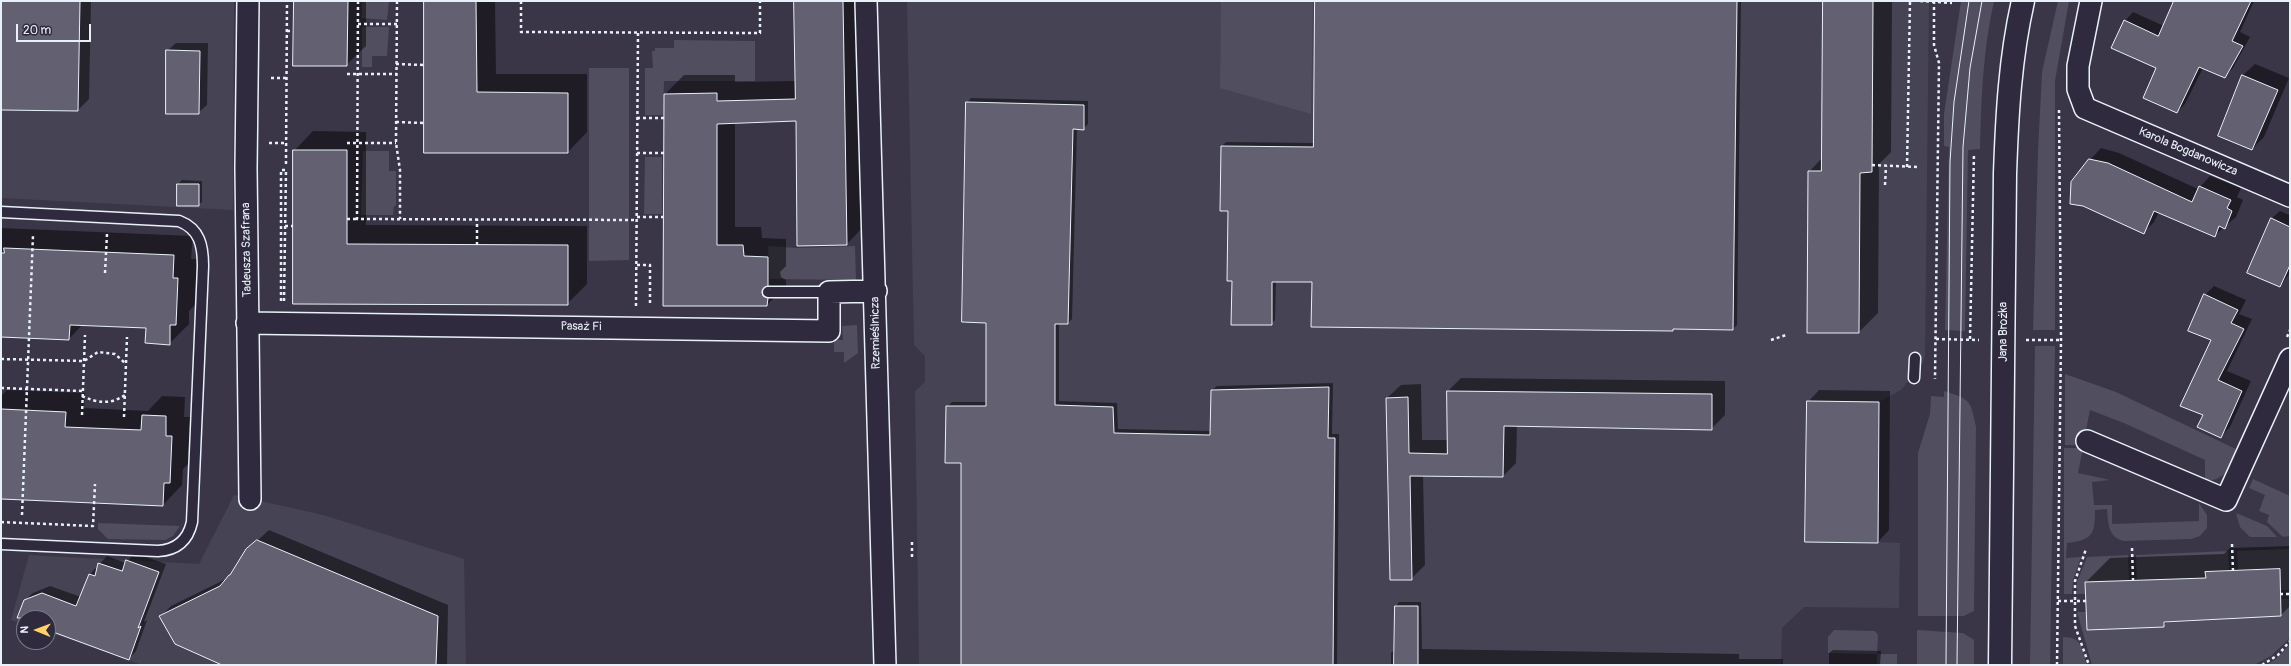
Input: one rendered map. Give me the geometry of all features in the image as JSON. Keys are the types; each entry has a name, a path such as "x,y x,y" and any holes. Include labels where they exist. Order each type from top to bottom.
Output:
{"main road":[{"name":"Jana Brożka","path":"2000,665 2005,174 2008,98 2017,25 2023,1"}],"street":[{"name":"Tadeusza Szafrana","path":"248,1 246,168 247,323 251,506"},
{"name":"Rzemieślnicza","path":"866,1 876,291 884,665"},
{"name":"Karola Bogdanowicza","path":"2091,1 2078,66 2078,89 2085,108 2290,196"},
{"path":"828,292 876,291"},
{"name":"Pasaż Fi","path":"247,323 829,331 828,292"},
{"path":"2087,442 2226,500 2290,359"}],"lane":[{"path":"1,212 179,221 192,229 198,237 203,248 203,266 192,522 185,539 176,547 158,551 1,544"},
{"path":"768,292 828,292"},
{"path":"1914,378 1915,358"}],"path":[{"path":"286,164 287,1"},
{"path":"357,219 358,1"},
{"path":"397,1 396,144 400,170 400,219"},
{"path":"521,1 521,32 760,33 760,1"},
{"path":"1907,167 1910,1"},
{"path":"1920,1 1952,3"},
{"path":"1934,2 1934,45 1939,63 1935,379"},
{"path":"358,24 397,24"},
{"path":"287,30 293,31"},
{"path":"637,278 638,33"},
{"path":"396,64 424,65"},
{"path":"347,74 397,74"},
{"path":"267,78 286,78"},
{"path":"2057,665 2060,340 2059,102"},
{"path":"637,118 664,118"},
{"path":"396,122 424,123"},
{"path":"266,143 286,143"},
{"path":"347,143 396,144"},
{"path":"637,153 664,153"},
{"path":"1970,340 1974,153"},
{"path":"1872,165 1918,167"},
{"path":"1885,185 1886,166"},
{"path":"281,304 281,170 286,170 284,300"},
{"path":"347,219 637,219 663,217"},
{"path":"477,219 477,244"},
{"path":"285,226 293,226"},
{"path":"105,273 107,230"},
{"path":"22,514 33,235"},
{"path":"637,265 650,265 650,278"},
{"path":"82,415 85,335"},
{"path":"1771,340 1786,335"},
{"path":"124,417 128,337"},
{"path":"1,359 84,361 98,352 115,354 126,364"},
{"path":"1,388 83,390"},
{"path":"82,396 96,402 115,402 125,395"},
{"path":"1,522 93,526 95,484"},
{"path":"912,542 912,559"},
{"path":"2232,544 2233,571"},
{"path":"2132,548 2134,580"},
{"path":"2086,549 2075,581 2075,626 2089,665"},
{"path":"2280,594 2290,594"},
{"path":"2058,601 2086,601"},
{"path":"2262,665 2278,655 2290,641"}],"shaded area":[{"path":"1,1 234,1 233,210 1,198"},
{"path":"362,1 389,1 387,20 362,18"},
{"path":"907,1 1929,1 1925,356 1923,362 1901,390 1879,402 1878,542 1900,543 1899,608 1804,607 1782,628 1781,665 919,665 915,391 925,382 925,356 914,345"},
{"path":"1221,1 1313,1 1311,114 1220,88"},
{"path":"1961,1 1994,1 1987,38 1983,75 1980,149 1968,150 1965,331 1945,330 1949,147 1944,146 1944,114"},
{"path":"2058,1 2069,1 2055,81 2055,330 2033,330 2038,151 2042,72"},
{"path":"362,27 389,27 387,56 372,56 372,67 362,67"},
{"path":"674,40 755,41 755,81 664,81 663,115 645,115 645,68 653,68 652,51 655,51 655,48 674,48"},
{"path":"589,68 629,68 629,260 589,261"},
{"path":"363,151 389,151 389,171 396,171 396,206 394,206 393,215 361,215"},
{"path":"645,157 662,157 662,214 644,214"},
{"path":"768,246 797,248 855,246 856,280 770,279"},
{"path":"857,325 858,353 844,363 844,352 834,352 834,340 843,340 842,326"},
{"path":"2035,346 2055,346 2050,665 2030,665"},
{"path":"2065,374 2116,392 2240,451 2227,472 2218,478 2205,481 2205,460 2124,423 2090,410 2083,445 2065,445"},
{"path":"1944,391 1960,396 1968,402 1976,427 1974,611 1964,616 1918,616 1918,453 1930,414 1931,396 1944,397"},
{"path":"2064,448 2083,448 2078,473 2110,480 2092,482 2094,505 2112,505 2112,524 2199,521 2199,503 2207,515 2207,528 2200,536 2191,539 2124,541 2115,537 2112,533 2107,509 2095,510 2094,525 2091,534 2082,540 2067,543 2066,558 2081,557 2073,580 2072,594 2064,594"},
{"path":"2253,479 2290,496 2290,536 2283,537 2267,522 2269,515 2259,511 2265,495 2249,488"},
{"path":"234,495 323,515 464,559 466,665 142,665 56,635 56,610 16,610 16,622 11,620 29,555 199,564"},
{"path":"2236,513 2267,526 2277,537 2250,537 2240,527"},
{"path":"98,523 180,526 173,536 165,540 108,539 98,529"},
{"path":"2290,549 2290,590 2280,590 2279,569 2238,571 2237,551"},
{"path":"2228,551 2229,571 2205,572 2205,578 2137,580 2136,555"},
{"path":"2128,555 2129,580 2085,582 2085,594 2077,594 2077,582 2087,557"},
{"path":"2281,599 2290,599 2290,638 2271,656 2254,665 2092,665 2077,612 2086,612 2087,630 2164,623 2281,616"},
{"path":"1834,630 1875,631 1878,635 1877,654 1828,653 1828,637"},
{"path":"1917,630 1963,633 1974,640 1974,665 1917,665"},
{"path":"2063,637 2078,641 2087,665 2063,665"},
{"path":"2290,644 2290,665 2267,665 2276,659"},
{"path":"1877,654 1897,654 1897,665 1877,665"}],"building":[{"path":"1,1 80,1 78,111 1,110"},
{"path":"294,1 348,1 347,66 293,66"},
{"path":"424,1 476,1 477,92 568,93 568,153 424,153"},
{"path":"794,1 843,1 847,245 797,246 796,121 717,124 717,245 743,245 744,256 768,257 768,286 762,292 763,296 768,298 767,306 663,306 664,94 717,93 717,101 795,99"},
{"path":"1315,1 1737,1 1733,330 1673,329 1673,331 1311,327 1312,282 1272,282 1272,325 1231,325 1232,281 1227,281 1228,211 1220,211 1221,146 1313,147"},
{"path":"1823,1 1873,1 1872,172 1860,173 1859,333 1807,333 1808,171 1821,171"},
{"path":"2174,1 2251,1 2232,41 2243,46 2225,78 2199,67 2177,113 2143,98 2156,68 2111,48 2124,20 2158,36"},
{"path":"166,50 200,51 199,114 166,114"},
{"path":"2242,75 2278,90 2252,150 2218,136"},
{"path":"966,102 1084,105 1084,130 1073,129 1068,324 1055,324 1055,405 1113,407 1114,433 1210,435 1211,390 1329,387 1328,438 1335,438 1333,665 961,665 961,463 945,463 946,406 986,406 986,323 962,322"},
{"path":"293,150 347,150 347,244 568,245 568,305 293,304"},
{"path":"2089,159 2108,163 2192,202 2199,186 2231,200 2227,208 2232,211 2225,229 2219,226 2215,237 2154,211 2144,234 2083,206 2070,204 2071,182"},
{"path":"177,184 199,184 199,206 177,206"},
{"path":"2271,218 2290,227 2290,265 2280,287 2247,273"},
{"path":"4,248 174,255 173,278 178,278 176,325 170,325 170,345 145,343 146,328 70,325 69,340 1,337 1,253 4,253"},
{"path":"2204,294 2238,310 2231,323 2244,329 2218,380 2242,391 2221,438 2197,427 2203,415 2180,406 2211,340 2188,331"},
{"path":"1447,391 1712,394 1712,430 1504,426 1503,477 1410,476 1412,580 1390,580 1386,398 1408,397 1409,453 1447,454"},
{"path":"1807,401 1879,402 1878,543 1805,542"},
{"path":"1,409 66,412 65,427 141,430 142,415 166,416 166,436 172,436 170,483 164,483 163,506 1,499"},
{"path":"257,540 438,616 436,665 222,665 175,644 159,616 220,586 230,575 246,549"},
{"path":"126,560 159,572 138,628 141,626 129,660 56,633 56,610 20,610 24,600 42,593 76,606 89,574 95,576 98,563 122,571"},
{"path":"2280,569 2281,616 2164,622 2164,627 2087,630 2085,582 2206,578 2205,572"},
{"path":"1395,606 1418,606 1418,665 1394,665"}],"tram line":[{"path":"1946,665 1950,162 1954,102 1969,1"},
{"path":"1957,665 1963,147 1970,68 1982,1"}]}
